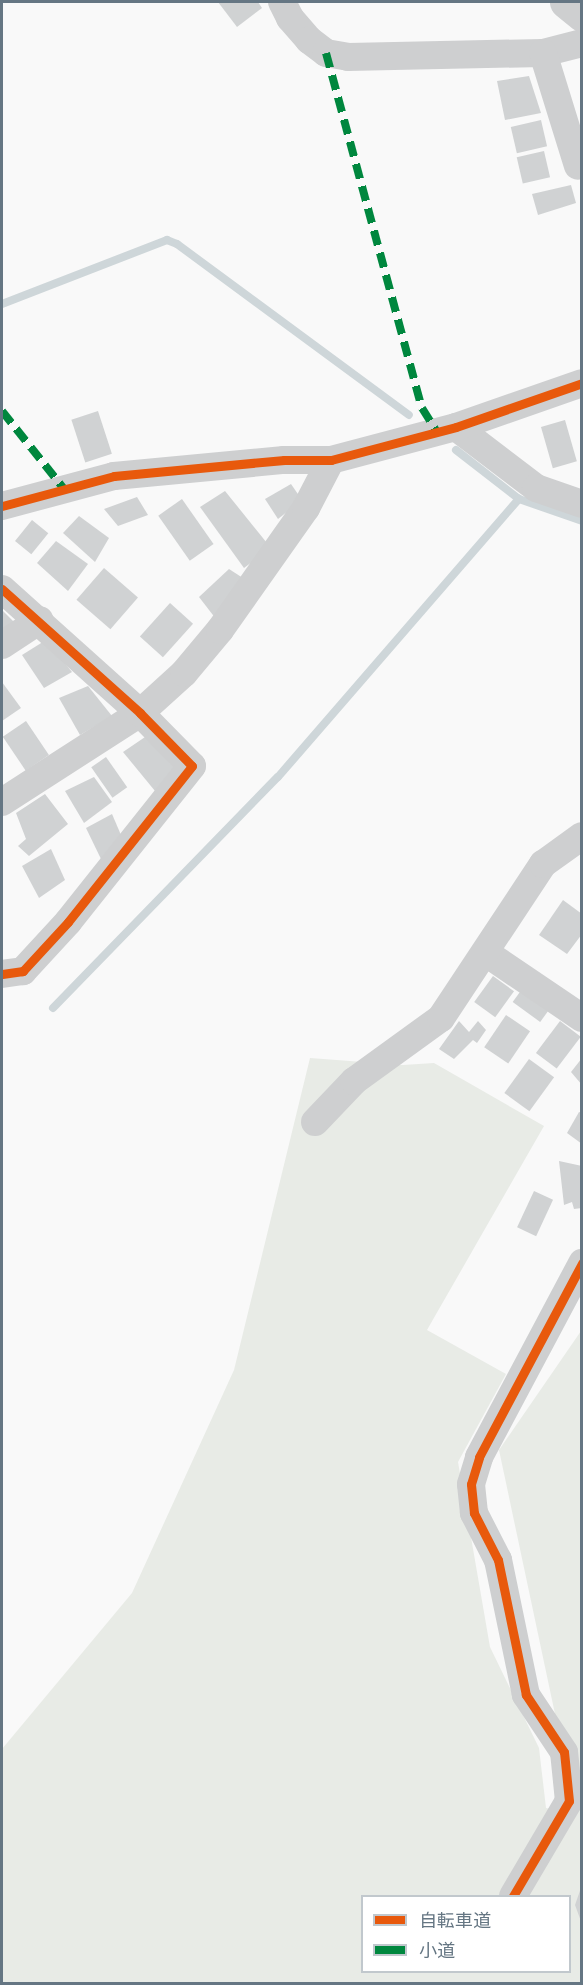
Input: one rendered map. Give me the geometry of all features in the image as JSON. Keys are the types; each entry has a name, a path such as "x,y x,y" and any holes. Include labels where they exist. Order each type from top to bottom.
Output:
{"street":[{"path":"282,2 290,18 326,53 348,57 543,53 582,43"},
{"path":"566,2 582,15"},
{"path":"543,53 578,166"},
{"path":"2,506 114,476 284,460 331,460 456,427 582,383"},
{"path":"456,427 536,488 582,504"},
{"path":"2,802 140,713 184,674 220,630 306,508 331,460"},
{"path":"2,589 40,620 140,713 192,766 68,922 23,971 2,974"},
{"path":"2,645 40,620"},
{"path":"315,1122 354,1081 441,1018 543,864 582,836"},
{"path":"486,953 582,1018"},
{"path":"514,1895 569,1801 564,1752 526,1695 498,1560 474,1513 471,1484 479,1457 582,1263"}],"shaded area":[{"path":"310,1058 403,1065 434,1063 544,1126 427,1330 506,1374 458,1462 490,1647 539,1748 546,1808 576,1813 499,1450 581,1331 581,1983 2,1984 2,1749 132,1593 234,1370"}],"building":[{"path":"218,2 258,2 262,8 237,27"},
{"path":"529,76 541,113 505,120 497,81"},
{"path":"541,120 547,146 517,153 511,127"},
{"path":"544,151 550,177 523,184 517,157"},
{"path":"571,185 576,203 538,215 532,194"},
{"path":"98,411 112,454 85,462 71,420"},
{"path":"565,420 577,461 553,468 541,427"},
{"path":"291,484 302,500 278,519 265,499"},
{"path":"225,491 271,548 244,568 200,507"},
{"path":"137,497 148,515 118,526 104,509"},
{"path":"182,499 214,544 190,561 158,516"},
{"path":"79,516 109,538 95,562 63,533"},
{"path":"32,520 48,533 31,554 15,541"},
{"path":"56,541 88,564 68,591 37,563"},
{"path":"104,568 138,598 110,629 76,600"},
{"path":"229,569 246,580 216,619 199,597"},
{"path":"170,603 193,624 163,657 140,636"},
{"path":"2,610 16,624 2,637"},
{"path":"46,640 72,672 44,688 22,655"},
{"path":"2,682 21,708 2,721"},
{"path":"88,686 112,716 80,735 59,698"},
{"path":"26,721 49,755 26,771 3,737"},
{"path":"148,735 177,768 155,791 123,752"},
{"path":"106,757 127,787 112,798 91,767"},
{"path":"94,777 112,802 84,823 65,791"},
{"path":"45,794 68,824 29,856 18,846 26,839 16,813"},
{"path":"112,814 124,842 101,859 86,828"},
{"path":"51,849 65,880 39,898 22,866"},
{"path":"563,900 582,914 582,934 567,954 539,935"},
{"path":"493,976 514,991 495,1017 474,1002"},
{"path":"525,985 553,1005 540,1022 513,1002"},
{"path":"506,1015 530,1031 508,1064 484,1047"},
{"path":"459,1021 469,1032 478,1021 486,1030 477,1043 473,1040 454,1059 439,1049"},
{"path":"560,1021 581,1037 557,1069 536,1053"},
{"path":"582,1058 582,1085 571,1072"},
{"path":"529,1059 554,1077 529,1111 504,1093"},
{"path":"579,1112 582,1113 582,1144 567,1133"},
{"path":"559,1161 582,1166 582,1208 574,1209 572,1202 564,1205"},
{"path":"534,1191 553,1200 536,1236 517,1227"},
{"path":"582,1885 582,1924 575,1905"}],"waterway":[{"path":"2,304 167,240 177,244 409,415"},
{"path":"456,450 519,499 582,521"},
{"path":"53,1008 278,777 519,499"}],"marked path":[{"path":"326,53 422,408 437,432"},
{"path":"2,411 64,489"}],"cycle path":[{"path":"2,506 114,476 284,460 331,460 456,427 582,383"},
{"path":"2,589 140,713 192,766 68,922 23,971 2,974"},
{"path":"514,1895 569,1801 564,1752 526,1695 498,1560 474,1513 471,1484 479,1457 582,1263"}]}
